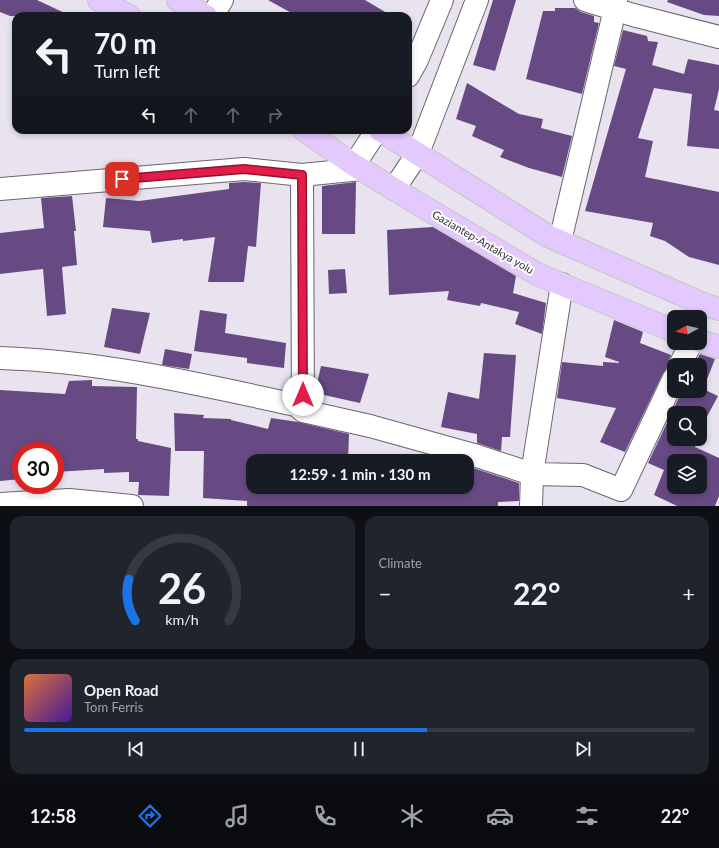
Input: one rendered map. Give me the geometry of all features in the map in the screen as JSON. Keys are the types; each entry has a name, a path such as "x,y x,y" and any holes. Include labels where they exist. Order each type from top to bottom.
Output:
{"main road":[{"path":"100,0 122,12"},
{"path":"178,0 199,12"},
{"name":"Gaziantep-Antakya yolu","path":"310,134 358,167 537,274 667,328"},
{"path":"385,134 418,153 548,236 703,304 719,309"},
{"path":"707,343 719,347"}],"street":[{"path":"214,12 222,0"},
{"path":"412,69 442,0"},
{"path":"394,189 418,153 477,0"},
{"path":"585,0 616,5 719,37"},
{"path":"560,241 616,5"},
{"path":"0,189 244,169 302,175 358,167 376,134"},
{"path":"302,175 303,411"},
{"path":"531,506 532,474 562,284"},
{"path":"0,358 73,363 169,378 296,405 303,411 370,426 474,455 532,474 583,475 621,490 667,393"},
{"path":"0,504 69,500 132,506"}],"building":[{"path":"0,0 37,0 62,12 12,12 12,16 10,16 0,12"},
{"path":"268,0 365,0 385,12 290,12"},
{"path":"493,0 516,0 495,71 473,65"},
{"path":"668,0 719,0 719,16 704,15 667,2"},
{"path":"555,8 575,8 581,12 594,16 594,22 599,23 582,94 526,79 543,11 555,11"},
{"path":"623,30 647,36 648,41 658,42 652,65 684,74 688,59 719,65 719,89 714,110 719,111 719,149 687,146 692,94 654,88 638,138 653,141 645,177 719,192 719,265 689,257 665,241 650,236 653,223 585,211 626,69 614,66"},
{"path":"467,83 519,114 543,119 541,128 572,136 562,177 529,168 500,157 504,150 472,136 476,126 456,119"},
{"path":"356,182 355,234 322,234 322,186"},
{"path":"229,183 261,183 256,247 248,246 244,282 208,282 215,237 152,243 150,231 103,227 106,198 139,201 229,189"},
{"path":"72,196 76,231 74,231 77,265 62,267 66,314 47,316 43,269 0,274 0,233 44,228 41,198"},
{"path":"433,227 516,276 513,293 546,303 542,334 515,324 519,312 481,303 480,306 447,300 449,291 389,295 387,230"},
{"path":"345,269 347,293 329,294 328,270"},
{"path":"112,308 150,313 140,354 104,347"},
{"path":"200,310 227,314 225,333 286,343 284,368 247,363 247,358 194,351"},
{"path":"614,320 643,332 640,343 671,355 670,358 667,358 667,368 663,373 625,452 600,442 616,408 557,398 562,362 603,366 603,362 619,363 605,357"},
{"path":"165,349 192,354 189,369 162,365"},
{"path":"484,353 516,355 510,437 502,437 501,451 477,443 477,434 441,427 448,392 479,399"},
{"path":"700,354 715,359 707,379 707,358 698,358"},
{"path":"321,366 369,374 360,403 315,393"},
{"path":"92,380 92,386 137,387 136,439 138,439 138,441 171,448 169,496 138,495 139,482 129,482 129,472 104,473 104,469 64,471 64,442 12,442 12,480 0,481 0,390 65,394 69,381"},
{"path":"707,391 718,396 707,417 707,406 675,406 679,398 707,398"},
{"path":"174,413 204,415 203,418 231,419 268,429 271,418 298,422 349,434 348,454 246,454 246,494 474,494 474,468 519,483 519,501 498,502 498,506 247,506 247,501 203,498 204,451 175,451"},
{"path":"667,423 667,446 696,446 719,458 719,496 715,506 677,506 654,495 664,470 648,463"}],"route":[{"path":"122,179 244,169 302,175 303,395"}]}
